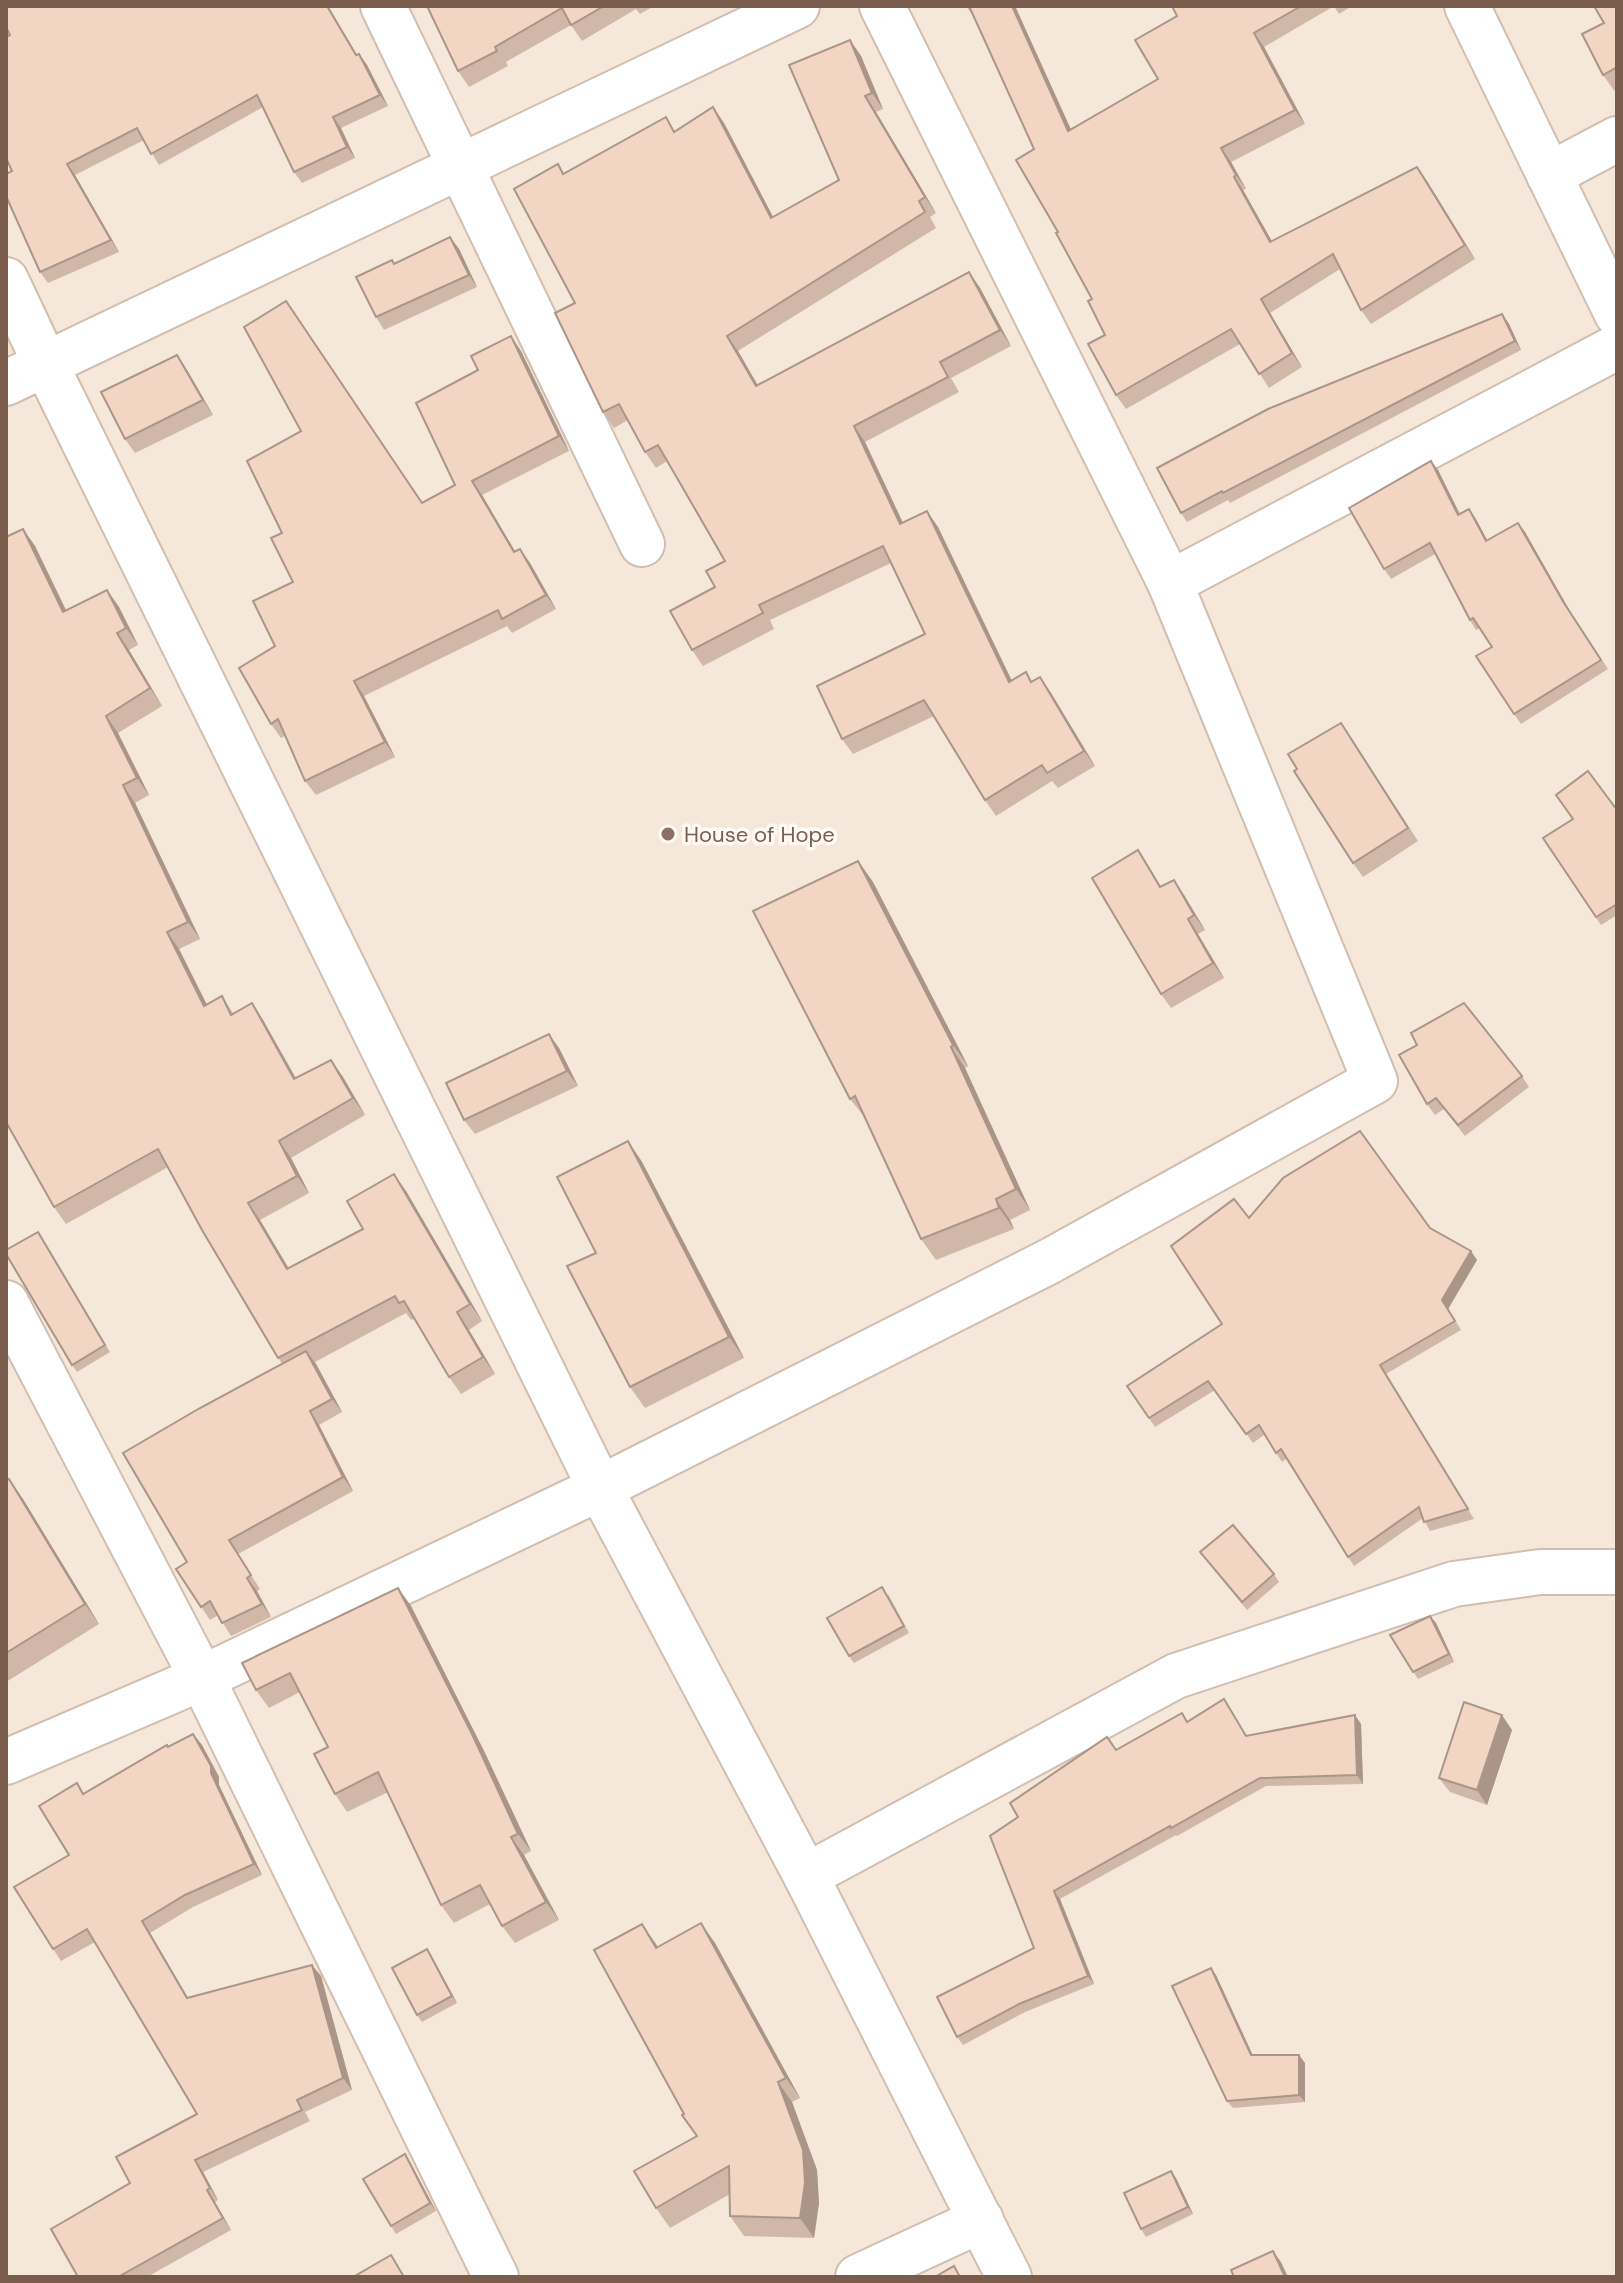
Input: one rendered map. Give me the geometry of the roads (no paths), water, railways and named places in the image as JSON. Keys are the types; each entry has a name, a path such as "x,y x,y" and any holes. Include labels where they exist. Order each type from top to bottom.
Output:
{"street":[{"path":"383,6 642,544"},
{"path":"6,383 797,6"},
{"path":"6,1762 202,1678 600,1488 1050,1261 1375,1081 1170,583 882,6"},
{"path":"1467,6 1617,314"},
{"path":"1549,175 1617,139"},
{"path":"6,280 600,1488 806,1876 1009,2277"},
{"path":"1170,583 1617,347"},
{"path":"6,1303 202,1678 496,2277"},
{"path":"806,1876 1176,1676 1454,1584 1540,1572 1617,1572"},
{"path":"858,2277 981,2220"}],"place":[{"name":"House of Hope","path":"668,834"}]}
